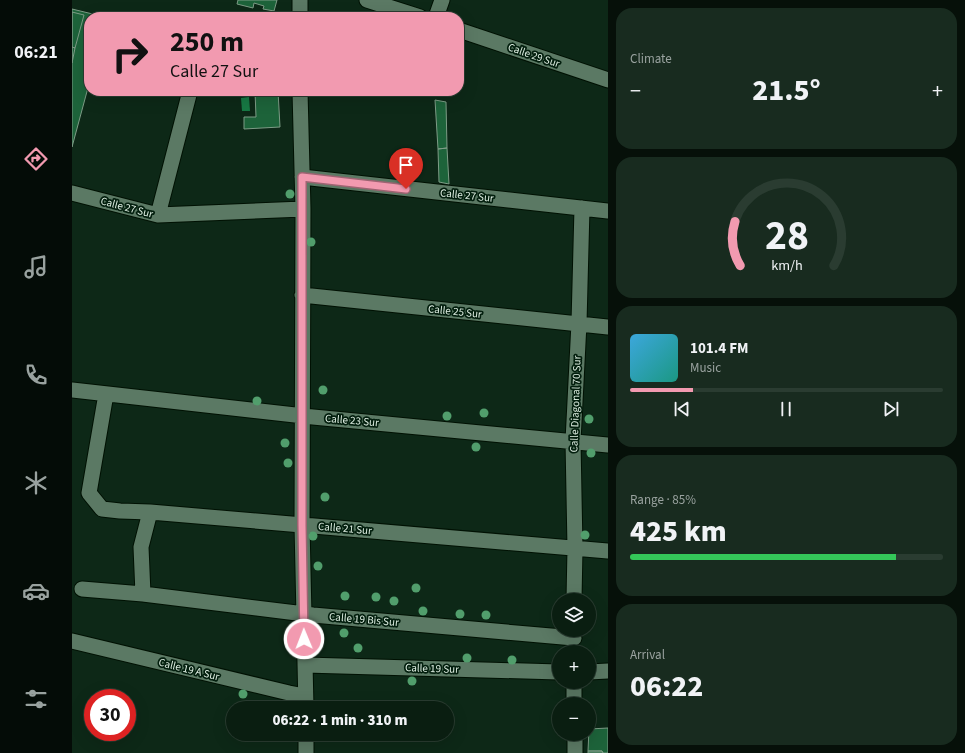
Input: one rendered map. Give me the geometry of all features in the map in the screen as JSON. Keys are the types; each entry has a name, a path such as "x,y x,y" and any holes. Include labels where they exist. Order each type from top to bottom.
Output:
{"street":[{"path":"300,0 300,12"},
{"path":"367,0 404,12"},
{"path":"438,12 442,0"},
{"name":"Calle 29 Sur","path":"464,32 608,80"},
{"path":"158,215 189,96"},
{"path":"300,96 302,177 302,525 306,701"},
{"name":"Calle 27 Sur","path":"302,177 608,211"},
{"name":"Calle 27 Sur","path":"72,193 158,215 302,209"},
{"name":"Calle Diagonal 70 Sur","path":"574,593 575,548 573,441 579,323 582,208"},
{"name":"Calle 25 Sur","path":"302,295 608,327"},
{"name":"Calle 23 Sur","path":"72,390 303,415 608,444"},
{"name":"Calle 21 Sur","path":"106,394 89,493 102,509 608,552"},
{"path":"143,594 141,547 150,512"},
{"name":"Calle 19 Bis Sur","path":"82,589 143,594 304,614 574,640"},
{"name":"Calle 19 A Sur","path":"72,641 289,693 304,701"},
{"name":"Calle 19 Sur","path":"305,665 552,672"},
{"path":"596,672 608,671"},
{"path":"306,741 306,753"},
{"path":"575,741 575,753"}],"shaded area":[{"path":"249,97 250,111 242,111 241,98"}],"building":[{"path":"238,0 277,0 274,11 263,9 264,6 254,3 253,8 237,4"},
{"path":"72,9 84,12 84,96 86,96 72,147"},
{"path":"72,12 84,15 75,48 72,47"},
{"path":"72,47 75,48 72,63"},
{"path":"255,96 278,96 280,127 244,129 244,117 256,117"},
{"path":"435,100 446,102 447,148 438,149"},
{"path":"447,148 449,184 439,182 438,149"},
{"path":"608,728 608,753 603,753 602,751 588,751 588,741 596,741 596,729"},
{"path":"588,751 602,751 603,753 588,753"}],"route":[{"path":"304,639 302,525 302,177 406,189"}]}
